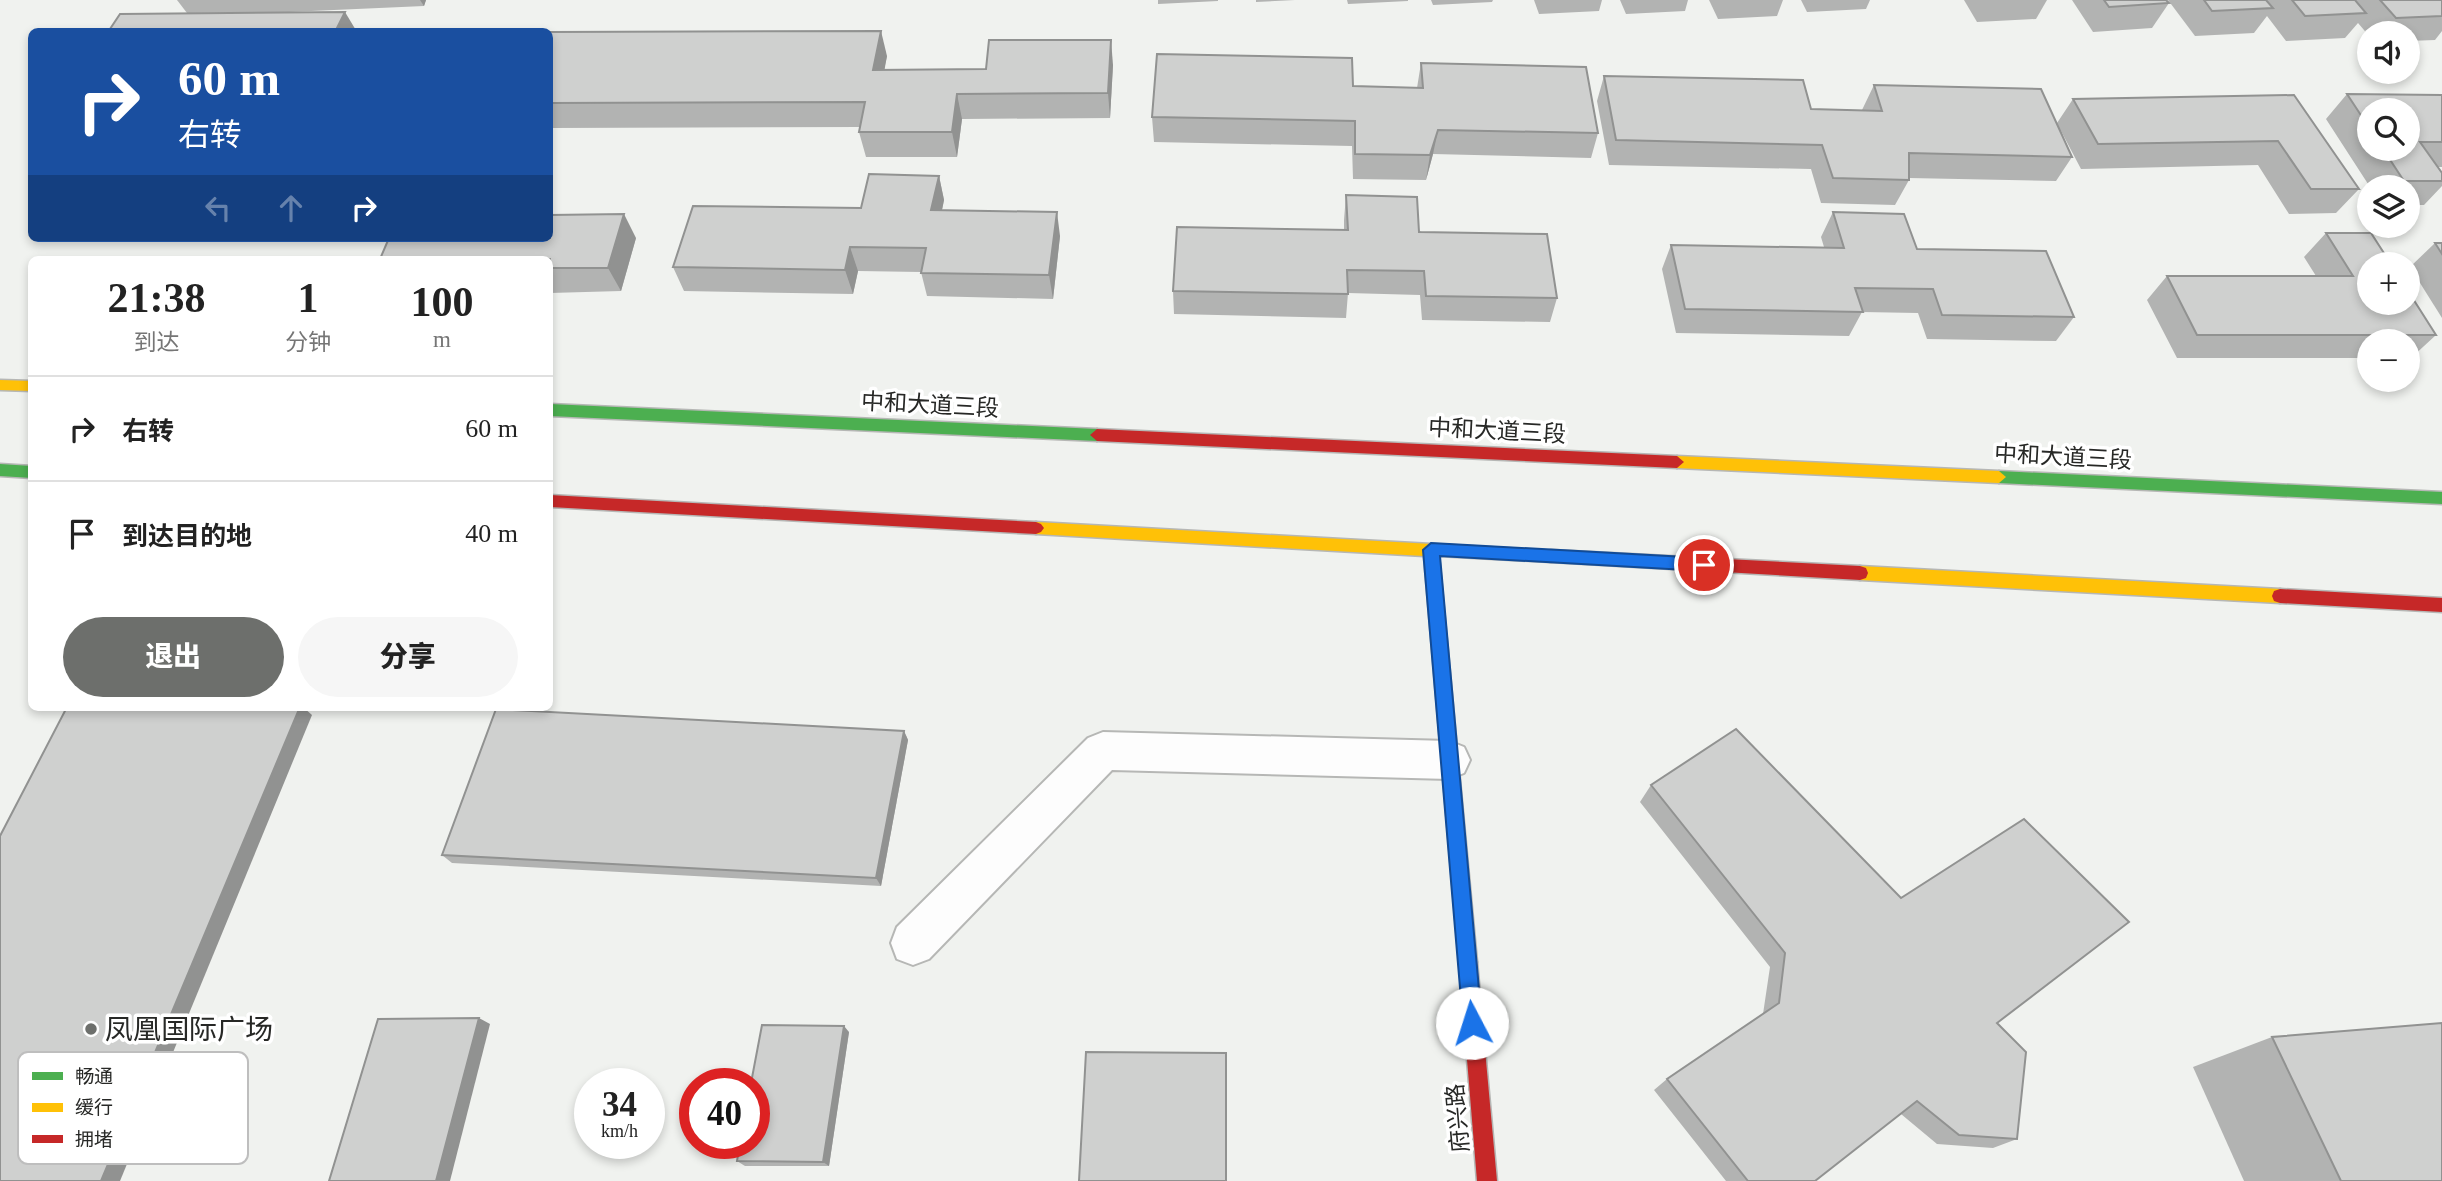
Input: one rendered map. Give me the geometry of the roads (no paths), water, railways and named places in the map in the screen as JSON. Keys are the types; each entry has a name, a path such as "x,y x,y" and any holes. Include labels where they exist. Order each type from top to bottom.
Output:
{"main road":[{"path":"0,385 28,386"},
{"name":"中和大道三段","path":"553,410 2442,498"},
{"path":"0,470 28,472"},
{"path":"553,501 2442,605"},
{"name":"府兴路","path":"1431,550 1487,1181"}],"street":[{"path":"913,943 1103,751 1449,760"}],"place":[{"name":"凤凰国际广场","path":"91,1029"}]}
